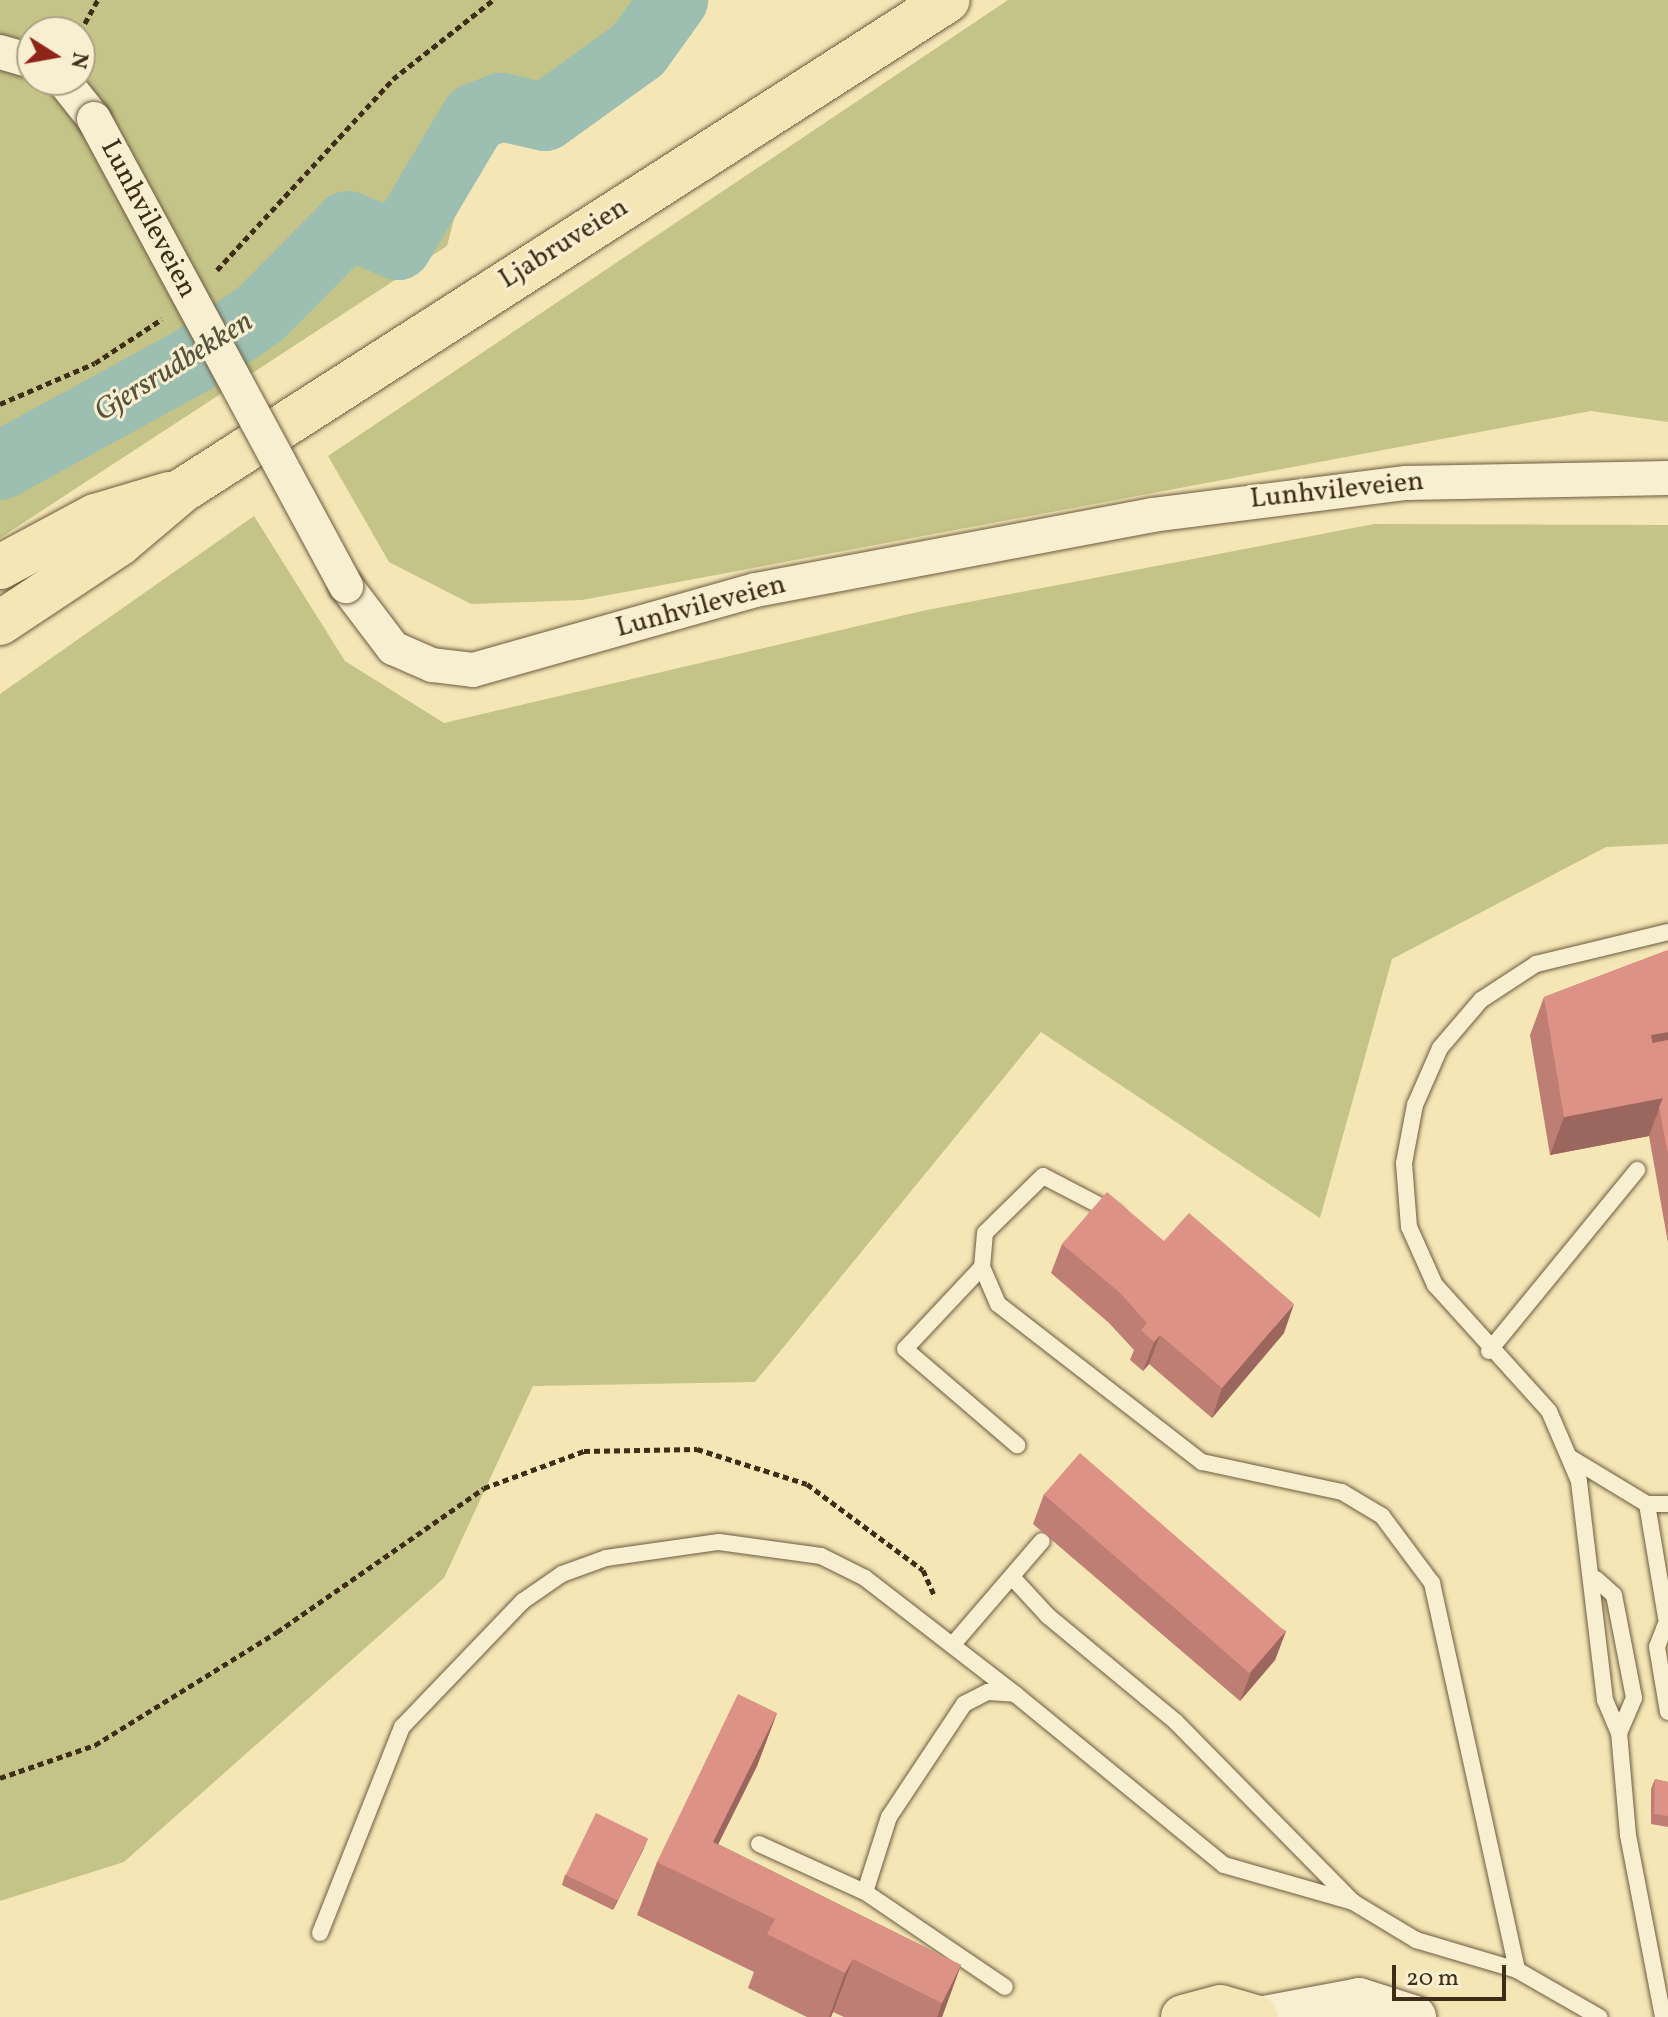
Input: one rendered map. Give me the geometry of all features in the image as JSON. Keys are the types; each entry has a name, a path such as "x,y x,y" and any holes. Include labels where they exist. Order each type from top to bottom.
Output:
{"main road":[{"name":"Ljabruveien","path":"0,623 119,544 183,490 948,0"},
{"name":"Ljabruveien","path":"0,567 95,516 183,490"},
{"path":"1183,2017 1220,2007 1256,2017"}],"street":[{"name":"Lunhvileveien","path":"76,96 94,119 346,586 393,648 432,665 473,670 756,590 1152,515 1406,483 1668,478"},
{"path":"1265,2017 1332,1999 1390,2013"}],"lane":[{"path":"1663,2017 1628,1835 1619,1733 1605,1700 1592,1608 1596,1579 1571,1458 1549,1411 1489,1351 1435,1285 1409,1227 1404,1163 1415,1105 1440,1048 1481,1000 1536,964 1668,932"},
{"path":"1489,1351 1637,1170"},
{"path":"1131,1222 1043,1176 989,1226 982,1267 998,1304 1202,1462 1342,1492 1382,1516 1432,1583 1517,1970"},
{"path":"982,1267 905,1349 1017,1445"},
{"path":"1571,1458 1647,1504 1668,1504"},
{"path":"1647,1504 1667,1627 1657,1647 1668,1712"},
{"path":"955,1642 1042,1541"},
{"path":"320,1933 402,1727 523,1601 562,1574 661,1546 764,1545 821,1556 865,1578 955,1642 1224,1865 1353,1902"},
{"path":"1012,1577 1176,1722 1353,1902 1416,1940 1517,1970 1599,2017"},
{"path":"1596,1579 1614,1595 1632,1686 1619,1733"},
{"path":"865,1892 889,1817 964,1704 988,1692 1015,1694"},
{"path":"759,1844 865,1892 1005,1987"}],"path":[{"path":"213,273 393,79 493,0"},
{"path":"0,404 95,363 169,314"},
{"path":"0,1778 95,1745 277,1632 484,1488 584,1451 697,1449 807,1484 923,1570 955,1642"}],"shaded area":[{"path":"0,0 674,0 468,166 447,246 0,538"},
{"path":"1008,0 1668,0 1668,422 1591,411 582,600 471,604 389,562 328,456"},
{"path":"254,516 345,661 444,723 922,611 1374,524 1668,525 1668,844 1606,847 1392,959 1320,1218 1041,1032 755,1382 533,1386 444,1578 124,1862 0,1901 0,694"}],"building":[{"path":"1668,950 1668,1032 1651,1035 1663,1098 1564,1117 1544,997"},
{"path":"1668,1040 1668,1155 1659,1107 1663,1098 1652,1043"},
{"path":"1107,1192 1164,1241 1189,1213 1294,1304 1222,1388 1160,1335 1154,1342 1141,1330 1147,1323 1120,1293 1062,1244"},
{"path":"1080,1453 1285,1631 1249,1673 1044,1495"},
{"path":"738,1694 777,1713 713,1842 961,1965 942,2003 853,1959 845,1973 767,1934 775,1919 657,1862"},
{"path":"1655,1779 1668,1782 1668,1816 1654,1814"},
{"path":"596,1813 648,1838 618,1900 566,1875"}],"waterway":[{"name":"Gjersrudbekken","path":"0,466 190,362 260,314 348,225 398,246 475,117 501,107 545,117 638,50 674,0"}]}
